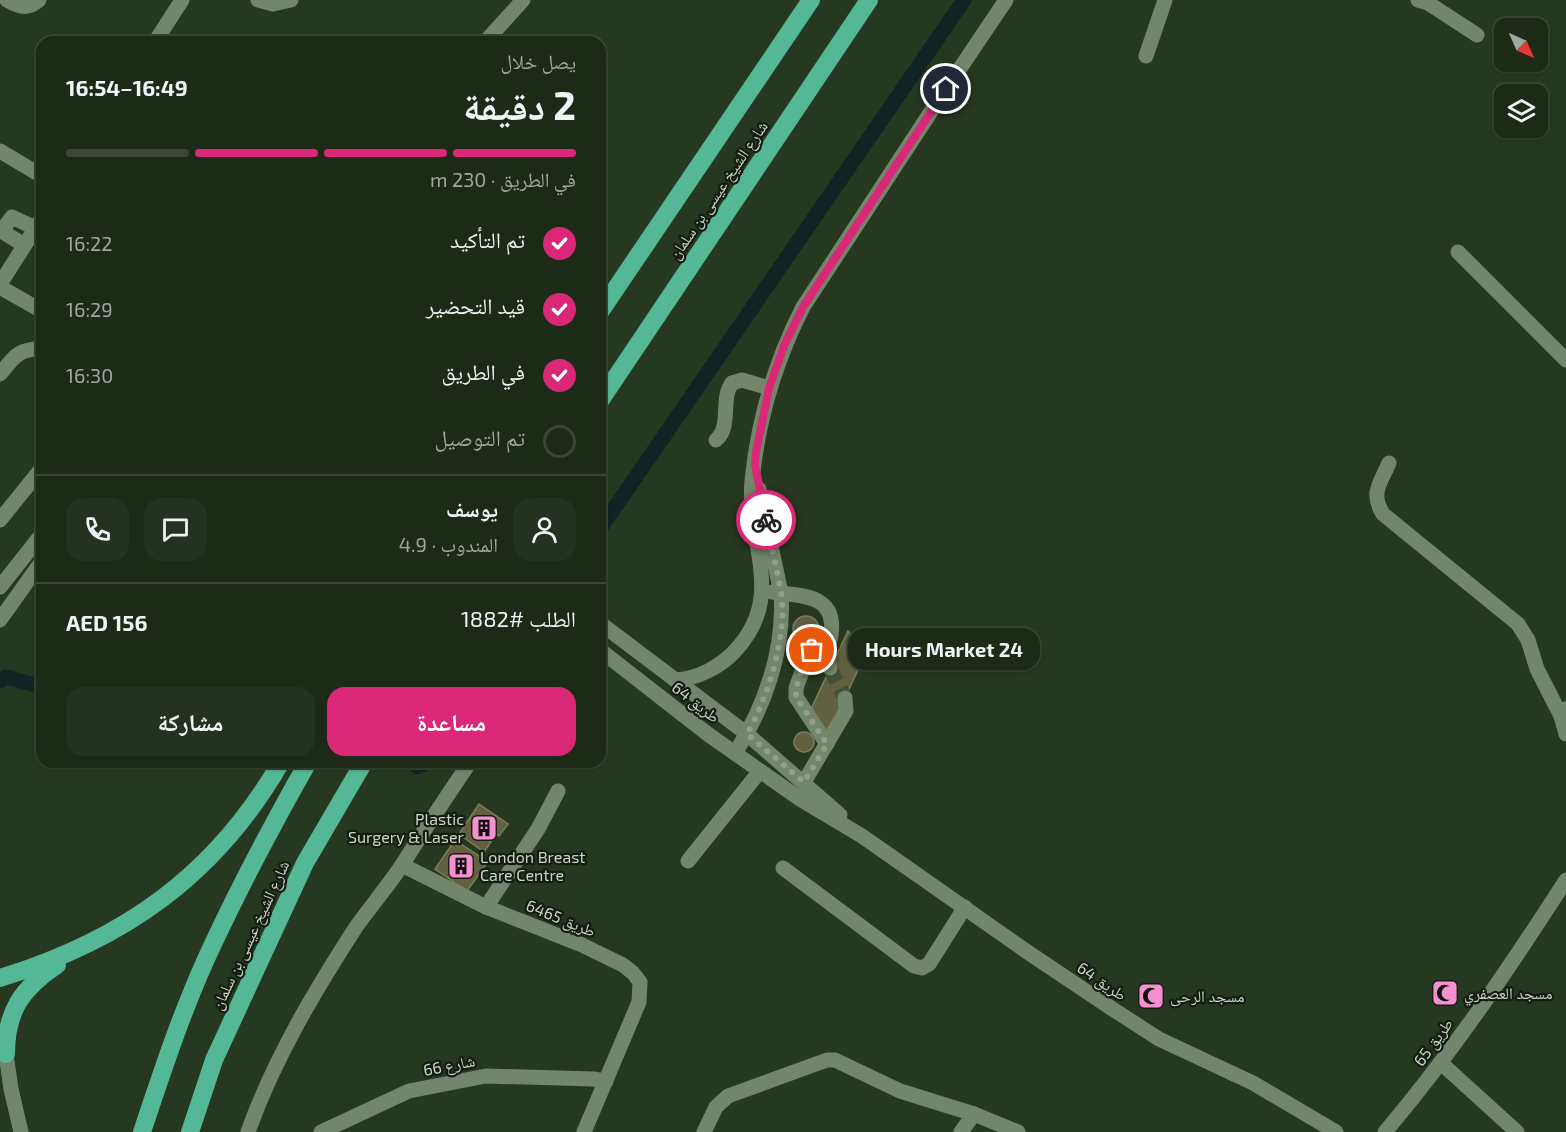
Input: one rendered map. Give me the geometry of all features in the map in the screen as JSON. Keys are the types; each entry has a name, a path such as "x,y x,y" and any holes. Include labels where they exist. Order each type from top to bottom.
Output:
{"highway":[{"name":"شارع الشيخ عيسى بن سلمان","path":"606,303 811,0"},
{"name":"شارع الشيخ عيسى بن سلمان","path":"606,392 869,0"},
{"path":"3,1060 10,1018 18,1001 29,987 43,974 169,895 204,864 236,829 277,768"},
{"name":"شارع الشيخ عيسى بن سلمان","path":"142,1132 173,1041 212,946 258,851 305,768"},
{"name":"شارع الشيخ عيسى بن سلمان","path":"190,1132 214,1060 305,863 360,768"},
{"path":"0,978 89,944"}],"street":[{"path":"7,0 23,7 39,0"},
{"path":"258,0 273,4 291,0"},
{"path":"490,36 523,0"},
{"path":"675,680 700,674 716,667 730,656 751,630 761,604 763,591 752,496 755,465 761,420 769,388 790,333 803,307 1006,0"},
{"path":"1146,56 1165,0"},
{"path":"1418,0 1428,3 1477,36"},
{"path":"159,36 177,3"},
{"path":"0,151 36,172"},
{"path":"24,245 3,232 3,229 12,217 36,223"},
{"path":"36,226 0,285 36,307"},
{"path":"1458,252 1566,360"},
{"path":"0,374 16,354 36,349"},
{"path":"716,440 722,434 727,392 732,383 742,380 769,388"},
{"path":"1389,463 1377,489 1376,502 1383,514 1518,624 1528,640 1537,669 1564,712 1566,734"},
{"path":"735,753 762,703 775,657 782,607 755,465"},
{"path":"0,520 36,475"},
{"path":"0,587 36,542"},
{"path":"0,620 36,569"},
{"path":"763,591 814,599 827,607 833,622 828,659 830,668"},
{"name":"طريق 64","path":"606,628 747,734 804,782 862,836"},
{"path":"606,646 615,635"},
{"path":"827,744 798,702 796,692 809,652 829,649"},
{"name":"طريق 64","path":"606,656 800,800 862,836 1048,966 1160,1040 1253,1083 1336,1132"},
{"path":"804,782 846,711 845,698"},
{"path":"248,1132 279,1056 314,996 357,926 402,865 466,768"},
{"path":"687,861 760,771"},
{"path":"486,907 538,829 558,791"},
{"name":"طريق 6465","path":"402,865 486,907 582,945 623,965 640,982 639,1002 600,1080 584,1132"},
{"path":"783,868 914,966 922,968 928,964 965,907"},
{"name":"طريق 65","path":"1385,1132 1441,1063 1533,932 1566,880"},
{"path":"3,1060 21,1132"},
{"path":"704,1132 716,1107 728,1096 827,1060 835,1060 900,1091 975,1113 1018,1132"},
{"path":"1441,1063 1517,1132"},
{"name":"شارع 66","path":"321,1132 409,1091 431,1086 486,1076 600,1080"},
{"path":"0,1092 15,1106"},
{"path":"961,1132 975,1113"}],"building":[{"path":"806,616 815,620 819,629 815,638 806,642 797,638 793,629 797,620"},
{"path":"848,631 865,655 827,736 810,711"},
{"path":"804,732 811,735 814,742 811,749 804,752 797,749 794,742 797,735"},
{"name":"Plastic Surgery & Laser","path":"479,804 508,824 499,836 493,831 488,840 491,842 484,852 459,834"},
{"name":"London Breast Care Centre","path":"455,840 488,862 467,891 435,869"}],"waterway":[{"path":"606,520 964,0"},
{"path":"0,681 6,677 36,685"}],"tunnel":[{"path":"830,668 845,698"}],"way so far":[{"path":"766,520 782,607 778,643 771,673 762,703 747,734 804,782 827,744 796,697 796,688 806,656 812,650"}],"place":[{"name":"24 Hours Market","path":"812,650"},
{"name":"Plastic Surgery & Laser","path":"484,828"},
{"name":"London Breast Care Centre","path":"461,866"},
{"name":"مسجد العصفري","path":"1445,993"},
{"name":"مسجد الرحى","path":"1151,996"}],"route":[{"path":"766,520 755,465 761,420 778,360 803,307 946,89"}]}
